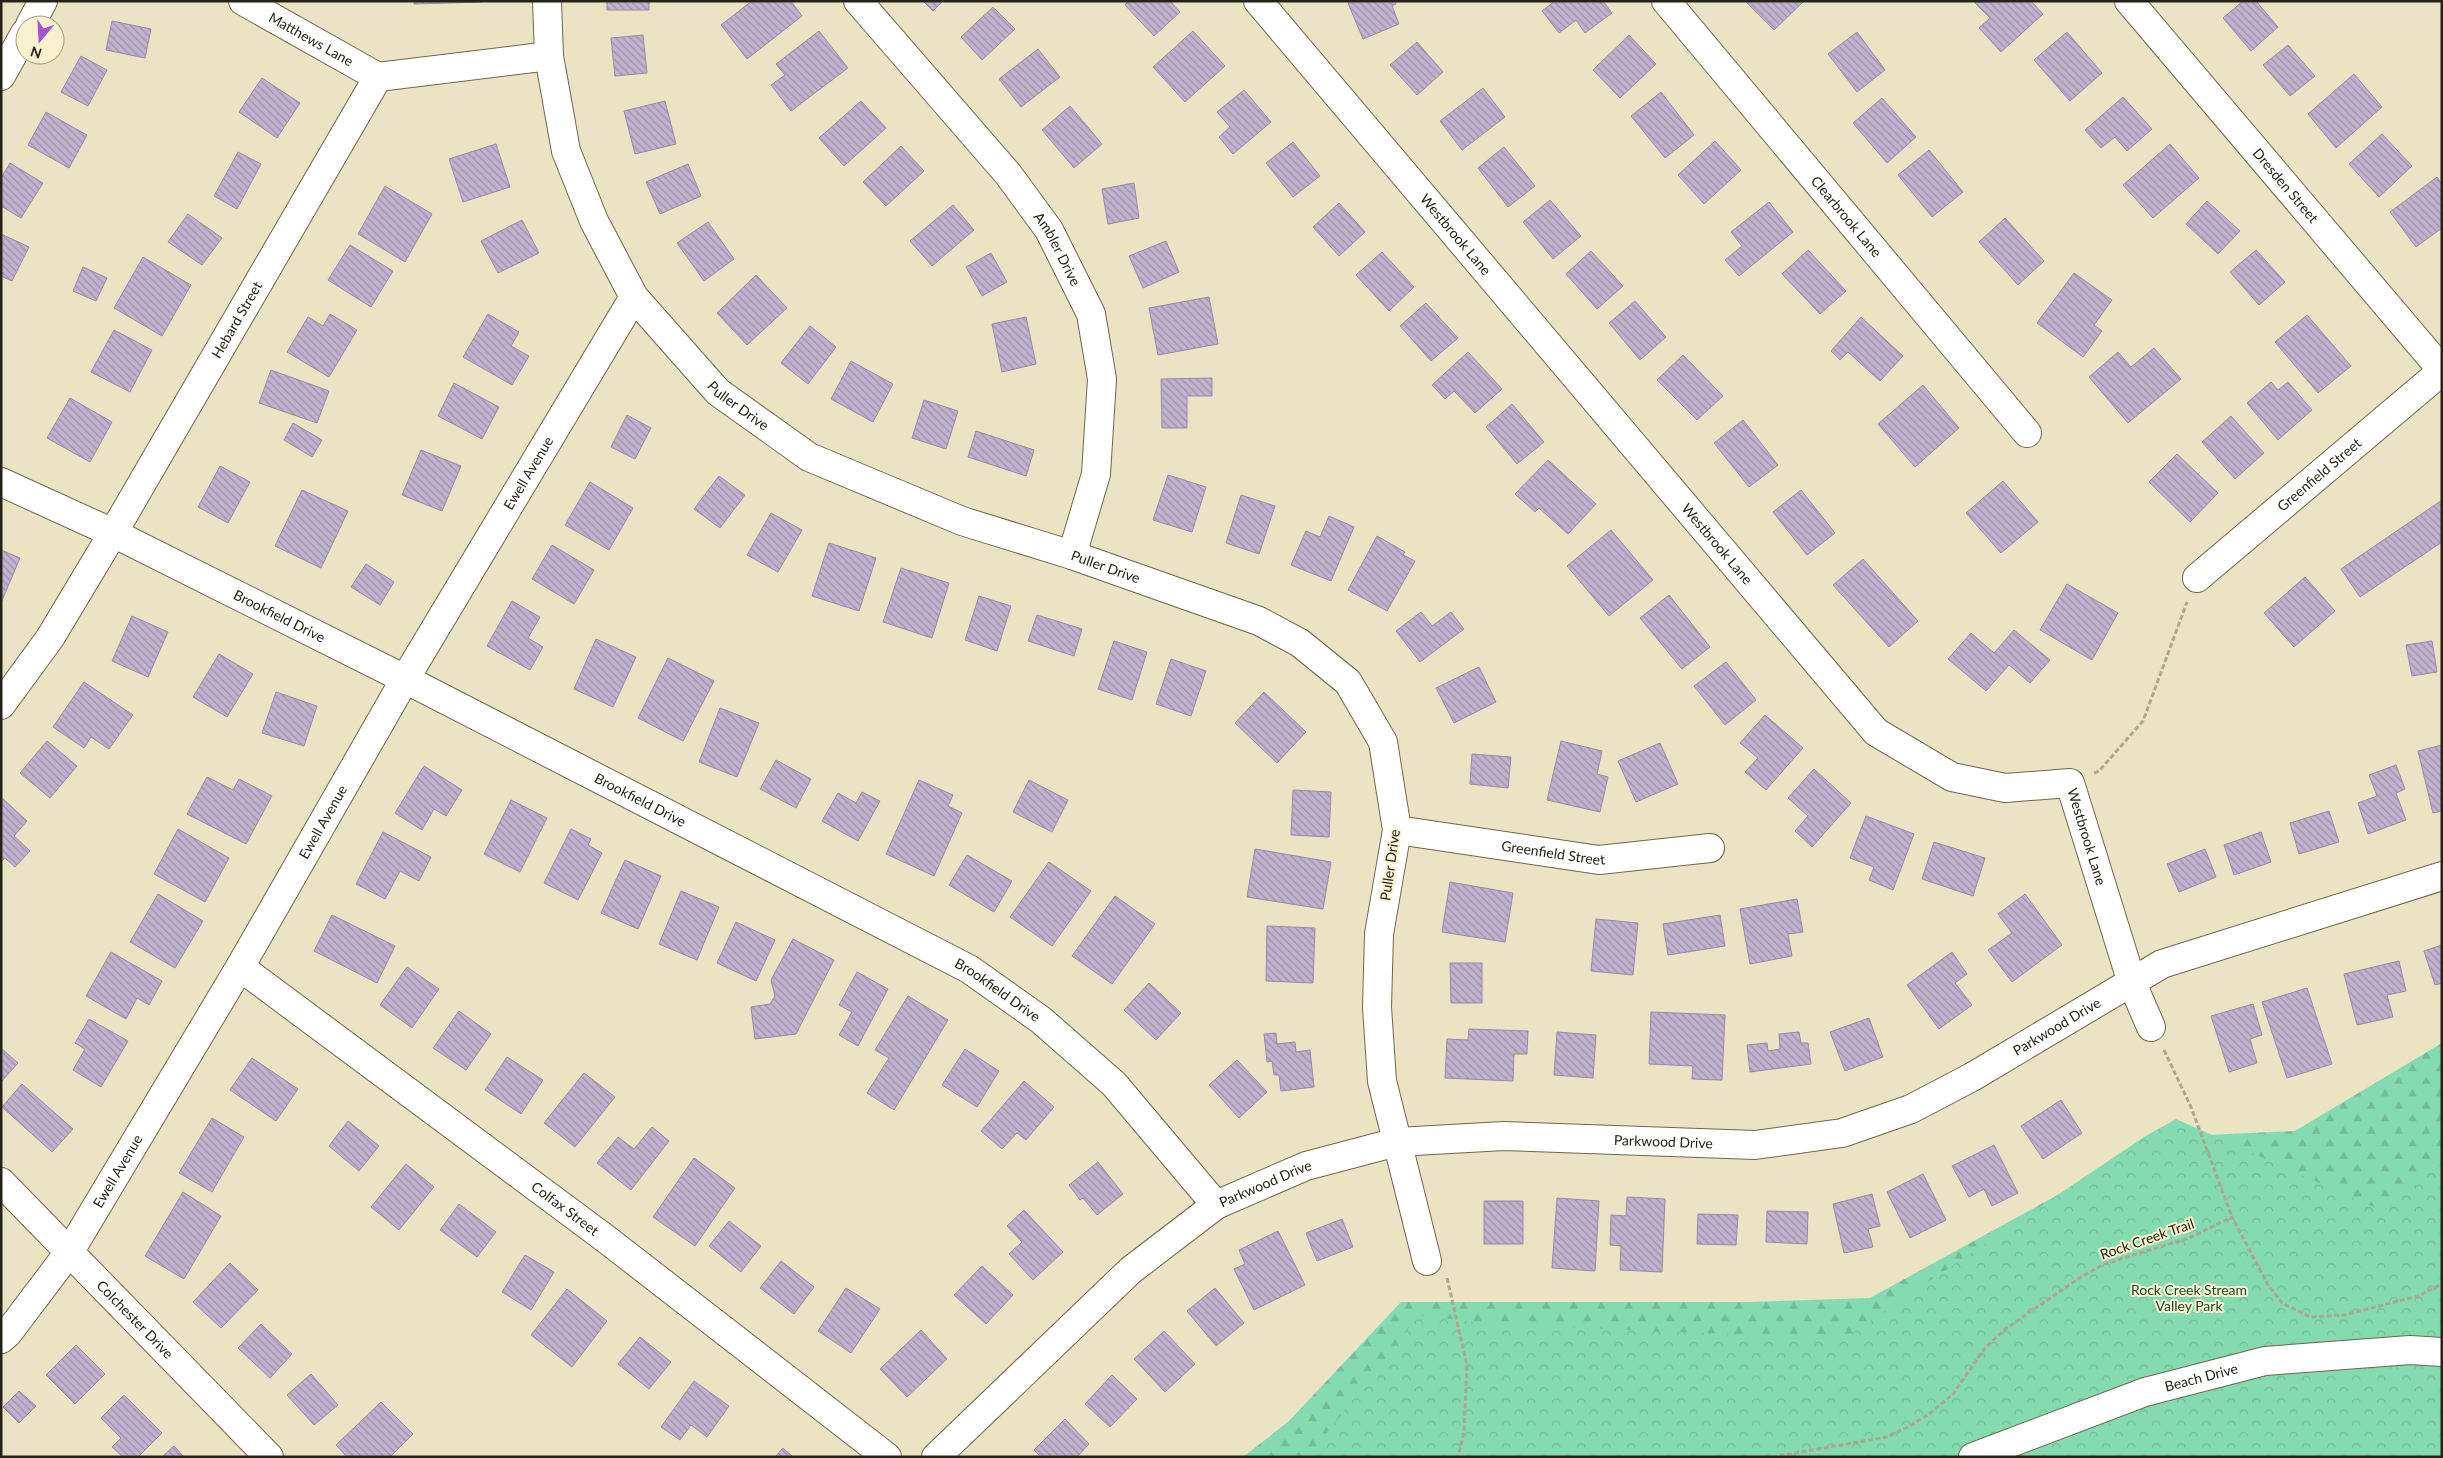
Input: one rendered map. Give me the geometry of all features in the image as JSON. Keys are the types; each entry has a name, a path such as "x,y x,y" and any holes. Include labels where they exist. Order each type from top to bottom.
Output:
{"street":[{"path":"35,15 43,1"},
{"name":"Matthews Lane","path":"243,1 378,77"},
{"name":"Puller Drive","path":"547,1 549,56 566,151 594,221 634,297 718,392 809,457 962,521 1072,555 1259,621 1300,643 1348,682 1383,742 1397,830 1379,934 1377,1007 1382,1081 1397,1142 1436,1264"},
{"name":"Ambler Drive","path":"858,1 1008,174 1049,230 1091,314 1102,379 1096,474 1072,555"},
{"name":"Westbrook Lane","path":"1258,1 1876,732 1952,777 2005,788 2070,783 2132,982 2151,1027"},
{"name":"Clearbrook Lane","path":"1666,1 2027,433"},
{"name":"Dresden Street","path":"2129,1 2442,371"},
{"path":"1,76 15,51"},
{"path":"378,77 549,56"},
{"name":"Hebard Street","path":"1,705 50,638 378,77"},
{"name":"Ewell Avenue","path":"1,1339 8,1333 70,1251 240,967 405,679 634,297"},
{"name":"Greenfield Street","path":"2197,578 2442,371"},
{"name":"Brookfield Drive","path":"1,482 113,533 405,679 969,969 1041,1020 1114,1084 1216,1205"},
{"name":"Greenfield Street","path":"1397,830 1599,860 1710,848"},
{"name":"Parkwood Drive","path":"936,1457 1131,1270 1216,1205 1306,1166 1397,1142 1504,1136 1755,1145 1842,1133 1911,1109 1972,1077 2162,964 2442,876"},
{"name":"Colfax Street","path":"240,967 606,1239 887,1457"},
{"name":"Colchester Drive","path":"1,1182 269,1457"},
{"name":"Beach Drive","path":"1973,1457 2145,1392 2265,1361 2410,1350 2442,1352"}],"path":[{"path":"2070,783 2099,771 2143,721 2197,578"},
{"path":"2151,1027 2167,1055 2190,1107 2232,1217 2268,1285 2282,1303 2310,1317 2344,1315 2418,1296 2442,1284"},
{"name":"Rock Creek Trail","path":"1772,1457 1887,1437 1908,1427 1929,1414 1953,1394 1985,1348 2004,1330 2081,1277 2104,1264 2189,1238 2232,1217"},
{"path":"1436,1264 1467,1365 1464,1432 1458,1457"}],"green space":[{"name":"Rock Creek Stream Valley Park","path":"2442,1043 2442,1312 1503,1457 1243,1457 1288,1422 1401,1302 1747,1302 1870,1298 2163,1137 2295,1131"},
{"name":"Rock Creek Stream Valley Park","path":"2176,1119 2380,1210 2442,1154 2442,1457 1308,1457 1419,1315 1489,1324 1843,1339 2144,1137"}],"building":[{"path":"414,1 482,1 482,2 414,4"},
{"path":"607,1 649,1 649,10 607,10"},
{"path":"752,1 791,1 802,16 747,59 721,25"},
{"path":"923,1 943,1 933,11"},
{"path":"1128,1 1170,1 1180,12 1154,36 1125,5"},
{"path":"1352,1 1395,1 1396,4 1392,6 1399,24 1363,39 1348,3"},
{"path":"1555,1 1603,1 1612,13 1585,33 1576,20 1559,33 1542,11"},
{"path":"1745,1 1802,1 1803,2 1774,30"},
{"path":"2031,1 2043,14 2001,52 1979,28 1990,18 1974,2"},
{"path":"2243,1 2256,1 2278,27 2251,51 2223,18"},
{"path":"993,7 1015,29 982,60 961,37"},
{"path":"112,21 151,29 145,58 106,50"},
{"path":"819,31 848,68 791,111 771,85 785,75 776,64"},
{"path":"1193,31 1225,66 1185,102 1153,67"},
{"path":"1857,32 1885,70 1857,92 1828,54"},
{"path":"2067,32 2102,73 2070,101 2034,60"},
{"path":"643,35 647,73 615,76 611,38"},
{"path":"1629,35 1656,64 1620,98 1593,70"},
{"path":"1417,42 1443,72 1417,95 1390,65"},
{"path":"2288,45 2315,76 2290,96 2263,65"},
{"path":"1038,49 1060,77 1021,107 999,79"},
{"path":"81,56 107,70 88,106 61,92"},
{"path":"2354,74 2382,107 2336,148 2308,114"},
{"path":"262,78 300,103 277,138 239,112"},
{"path":"1483,88 1505,117 1462,150 1440,121"},
{"path":"1244,90 1271,122 1233,154 1219,137 1230,127 1217,112"},
{"path":"1661,92 1694,135 1665,158 1631,116"},
{"path":"2123,97 2152,129 2127,151 2115,137 2101,148 2085,130"},
{"path":"1882,98 1916,137 1887,163 1853,123"},
{"path":"665,101 676,144 635,154 624,111"},
{"path":"861,101 886,128 844,166 819,138"},
{"path":"1070,106 1102,144 1074,168 1042,130"},
{"path":"46,112 87,135 69,168 28,145"},
{"path":"2382,134 2412,166 2379,197 2349,164"},
{"path":"1715,141 1741,170 1704,204 1678,175"},
{"path":"1293,142 1320,176 1293,197 1266,163"},
{"path":"496,144 510,187 463,202 449,159"},
{"path":"2170,144 2199,178 2153,218 2123,185"},
{"path":"901,146 924,171 886,206 863,182"},
{"path":"1504,147 1535,186 1508,207 1478,168"},
{"path":"1929,150 1963,192 1932,217 1898,175"},
{"path":"238,152 261,164 237,209 214,196"},
{"path":"10,163 43,183 21,218 1,206 1,178"},
{"path":"688,164 701,196 660,214 646,182"},
{"path":"2437,177 2442,184 2442,228 2416,247 2390,212"},
{"path":"1134,183 1139,218 1108,224 1102,189"},
{"path":"385,186 432,214 405,262 358,234"},
{"path":"1550,200 1581,236 1553,259 1523,222"},
{"path":"2207,201 2240,231 2218,254 2186,224"},
{"path":"1769,202 1793,232 1739,276 1725,260 1742,246 1731,232"},
{"path":"1339,203 1365,232 1339,256 1313,227"},
{"path":"953,205 974,230 932,266 910,241"},
{"path":"188,214 222,238 202,265 168,242"},
{"path":"2005,218 2044,261 2018,285 1979,242"},
{"path":"522,220 539,253 498,273 481,241"},
{"path":"708,222 734,259 704,281 677,243"},
{"path":"1,234 29,247 12,281 1,276"},
{"path":"1166,241 1179,272 1143,288 1129,256"},
{"path":"350,245 393,271 371,307 328,280"},
{"path":"1808,250 1846,291 1820,314 1782,274"},
{"path":"2256,250 2285,282 2259,305 2230,272"},
{"path":"1591,251 1623,286 1597,309 1566,274"},
{"path":"1382,252 1414,287 1389,311 1356,275"},
{"path":"991,253 1007,282 982,296 966,267"},
{"path":"143,257 191,285 162,336 114,308"},
{"path":"83,267 107,278 96,301 73,291"},
{"path":"2074,273 2112,300 2094,325 2102,331 2083,357 2037,323"},
{"path":"756,275 787,308 747,345 717,313"},
{"path":"1209,297 1218,344 1158,355 1149,308"},
{"path":"1635,301 1666,337 1640,360 1609,323"},
{"path":"1426,303 1458,338 1431,361 1400,326"},
{"path":"330,314 357,330 329,377 287,352 308,317 323,326"},
{"path":"488,314 519,332 511,346 529,356 512,385 463,357"},
{"path":"2307,315 2351,366 2318,393 2275,342"},
{"path":"1026,317 1036,364 1002,372 992,324"},
{"path":"1861,317 1903,356 1880,381 1848,352 1840,360 1831,351"},
{"path":"810,326 836,347 808,384 781,363"},
{"path":"114,330 152,350 130,392 91,372"},
{"path":"2154,348 2181,379 2128,423 2089,377 2118,352 2131,367"},
{"path":"1468,352 1502,389 1475,413 1454,391 1445,399 1432,385"},
{"path":"1683,355 1723,396 1697,420 1657,380"},
{"path":"851,361 893,384 873,422 831,399"},
{"path":"271,370 329,391 317,423 259,403"},
{"path":"1212,378 1212,396 1187,396 1187,428 1162,428 1161,379"},
{"path":"2271,382 2278,390 2288,382 2312,410 2278,440 2247,403"},
{"path":"454,383 499,407 482,439 438,416"},
{"path":"1923,385 1959,428 1915,467 1878,424"},
{"path":"70,398 112,422 90,462 47,438"},
{"path":"924,400 958,411 946,449 912,438"},
{"path":"1512,404 1544,442 1517,464 1486,427"},
{"path":"627,415 651,428 635,459 611,447"},
{"path":"2231,416 2264,453 2235,479 2202,442"},
{"path":"1743,420 1778,465 1749,487 1714,443"},
{"path":"293,423 322,440 312,457 284,440"},
{"path":"976,431 1034,450 1026,476 968,457"},
{"path":"421,450 461,466 442,511 402,495"},
{"path":"2177,454 2218,493 2190,522 2149,482"},
{"path":"1548,460 1596,504 1568,534 1539,508 1535,512 1515,494"},
{"path":"220,466 250,482 228,523 198,507"},
{"path":"1168,475 1206,487 1192,532 1153,520"},
{"path":"719,476 745,495 720,528 694,509"},
{"path":"2003,481 2038,522 2001,553 1966,513"},
{"path":"590,482 633,508 609,550 565,525"},
{"path":"302,490 348,511 321,568 275,546"},
{"path":"1801,490 1835,533 1807,555 1773,512"},
{"path":"1241,495 1275,506 1259,554 1226,543"},
{"path":"2442,500 2442,542 2360,597 2341,569"},
{"path":"771,513 802,530 778,572 747,555"},
{"path":"1329,516 1354,527 1331,581 1291,565 1306,531 1320,537"},
{"path":"1611,530 1653,580 1609,616 1567,566"},
{"path":"1377,536 1405,552 1403,555 1415,561 1387,611 1348,590"},
{"path":"829,543 876,558 859,611 812,596"},
{"path":"552,545 594,570 574,604 532,579"},
{"path":"1,550 20,558 1,603"},
{"path":"1863,559 1918,621 1889,647 1833,585"},
{"path":"366,564 394,582 380,605 351,587"},
{"path":"901,568 949,583 932,638 883,622"},
{"path":"2305,577 2335,611 2294,647 2264,613"},
{"path":"2067,584 2118,613 2092,660 2040,630"},
{"path":"1669,595 1710,647 1682,669 1640,618"},
{"path":"979,596 1011,606 997,651 965,640"},
{"path":"512,601 540,617 528,638 543,647 530,670 487,646"},
{"path":"1421,612 1432,626 1451,612 1464,629 1420,662 1396,631"},
{"path":"1037,615 1082,629 1074,656 1028,641"},
{"path":"132,616 168,632 148,677 112,661"},
{"path":"2014,630 2050,660 2030,683 2009,665 1986,691 1948,659 1971,633 1994,653"},
{"path":"596,639 636,657 613,707 574,689"},
{"path":"1114,641 1147,652 1132,700 1098,689"},
{"path":"2432,641 2437,672 2412,676 2406,645"},
{"path":"219,654 253,674 227,717 193,697"},
{"path":"668,658 714,681 683,741 638,718"},
{"path":"1171,659 1206,671 1191,716 1156,704"},
{"path":"1726,662 1756,700 1725,725 1694,686"},
{"path":"1479,667 1496,702 1454,723 1436,688"},
{"path":"84,682 133,715 109,749 91,737 84,748 53,727"},
{"path":"276,692 317,706 304,746 262,733"},
{"path":"1264,692 1306,732 1277,763 1235,723"},
{"path":"720,708 759,723 737,777 699,762"},
{"path":"1765,715 1803,748 1766,790 1745,772 1758,758 1740,743"},
{"path":"47,741 77,766 50,798 20,773"},
{"path":"1561,741 1602,751 1597,774 1608,777 1600,812 1547,800"},
{"path":"1660,743 1678,784 1636,802 1618,761"},
{"path":"2442,745 2442,811 2433,813 2418,751"},
{"path":"1472,754 1511,757 1508,788 1470,784"},
{"path":"776,760 811,779 796,808 760,789"},
{"path":"2396,765 2405,789 2396,793 2406,820 2368,834 2358,803 2377,796 2369,775"},
{"path":"424,766 462,790 446,816 434,809 422,830 395,813"},
{"path":"1814,769 1851,803 1812,847 1795,831 1808,816 1788,798"},
{"path":"207,777 233,790 239,779 272,796 246,844 187,814"},
{"path":"919,780 953,795 948,806 962,813 934,876 886,854"},
{"path":"1029,780 1068,800 1052,832 1013,812"},
{"path":"1293,790 1331,792 1329,837 1291,835"},
{"path":"862,792 880,801 858,841 822,821 838,793 856,803"},
{"path":"1,797 27,821 14,836 30,851 15,867 5,858 1,862"},
{"path":"511,800 547,818 520,872 484,854"},
{"path":"2329,811 2339,842 2299,854 2290,823"},
{"path":"1866,816 1914,834 1893,890 1869,880 1874,867 1850,858"},
{"path":"178,829 229,858 205,902 154,874"},
{"path":"571,829 591,839 588,845 602,853 578,900 544,883"},
{"path":"383,832 431,857 419,881 400,871 385,899 356,884"},
{"path":"2261,832 2271,862 2234,875 2224,845"},
{"path":"1934,842 1985,858 1973,896 1922,879"},
{"path":"1255,849 1331,862 1323,909 1247,897"},
{"path":"2205,849 2216,877 2179,892 2167,864"},
{"path":"967,855 1012,881 994,912 949,885"},
{"path":"625,860 661,876 638,929 601,913"},
{"path":"1049,862 1091,891 1052,946 1010,917"},
{"path":"1450,882 1513,893 1505,942 1442,932"},
{"path":"681,891 719,907 697,960 659,944"},
{"path":"158,894 203,921 175,968 130,942"},
{"path":"2025,894 2062,945 2012,982 1988,950 2012,933 1998,914"},
{"path":"1115,896 1155,924 1112,984 1072,956"},
{"path":"1797,899 1803,932 1788,934 1792,956 1750,964 1740,909"},
{"path":"332,915 395,946 377,983 314,951"},
{"path":"1720,915 1725,946 1668,955 1663,924"},
{"path":"1596,919 1638,923 1633,975 1591,971"},
{"path":"736,922 775,940 756,981 717,963"},
{"path":"1267,926 1315,928 1313,983 1266,981"},
{"path":"793,939 834,960 796,1034 755,1039 751,1007 770,1004 775,996 771,980"},
{"path":"2442,945 2442,983 2435,985 2424,951"},
{"path":"111,952 162,981 149,1005 137,998 126,1019 86,996"},
{"path":"1952,952 1967,974 1955,983 1972,1005 1939,1029 1907,985"},
{"path":"2399,961 2406,991 2387,995 2393,1017 2357,1025 2344,974"},
{"path":"1450,963 1482,963 1482,1003 1451,1003"},
{"path":"407,967 439,989 412,1028 380,1005"},
{"path":"857,972 888,989 858,1046 839,1035 852,1012 839,1005"},
{"path":"1149,983 1181,1013 1156,1040 1124,1010"},
{"path":"2307,988 2332,1064 2287,1078 2262,1002"},
{"path":"908,996 948,1020 894,1110 867,1093 889,1058 875,1050"},
{"path":"2253,1004 2262,1035 2250,1039 2257,1063 2229,1072 2211,1016"},
{"path":"459,1011 491,1034 466,1070 433,1048"},
{"path":"1651,1012 1725,1015 1722,1080 1692,1079 1693,1066 1649,1064"},
{"path":"1869,1018 1883,1057 1845,1071 1830,1032"},
{"path":"89,1019 128,1041 101,1087 73,1070 85,1049 75,1043"},
{"path":"1469,1029 1528,1031 1527,1054 1514,1054 1513,1081 1445,1078 1447,1039 1468,1040"},
{"path":"1557,1032 1596,1035 1593,1078 1554,1075"},
{"path":"1799,1032 1801,1043 1808,1043 1811,1064 1750,1072 1747,1045 1767,1043 1768,1051 1780,1049 1779,1034"},
{"path":"1276,1033 1277,1044 1295,1042 1296,1052 1310,1050 1314,1087 1281,1091 1279,1075 1274,1075 1272,1061 1267,1062 1264,1034"},
{"path":"1,1048 18,1063 1,1082"},
{"path":"965,1049 999,1071 977,1107 942,1085"},
{"path":"507,1057 543,1080 521,1114 485,1090"},
{"path":"252,1058 298,1089 276,1121 230,1090"},
{"path":"1237,1060 1267,1092 1239,1118 1209,1085"},
{"path":"584,1073 615,1097 575,1147 544,1123"},
{"path":"1024,1081 1054,1107 1026,1140 1017,1133 1002,1149 981,1131"},
{"path":"22,1084 73,1129 52,1152 2,1107"},
{"path":"2061,1100 2082,1133 2043,1159 2021,1126"},
{"path":"212,1118 244,1137 212,1192 179,1173"},
{"path":"348,1121 379,1146 359,1171 329,1146"},
{"path":"652,1127 669,1141 631,1190 597,1163 618,1137 634,1149"},
{"path":"1994,1145 2018,1193 1992,1206 1984,1189 1969,1197 1952,1166"},
{"path":"694,1158 735,1188 695,1246 653,1217"},
{"path":"1098,1162 1123,1194 1097,1215 1083,1198 1080,1200 1069,1185"},
{"path":"406,1164 434,1187 399,1230 371,1207"},
{"path":"1923,1174 1946,1220 1910,1238 1887,1192"},
{"path":"183,1192 221,1216 184,1279 145,1256"},
{"path":"1872,1194 1880,1226 1868,1229 1873,1247 1844,1253 1833,1204"},
{"path":"1627,1197 1665,1199 1662,1272 1620,1270 1621,1246 1610,1245 1611,1215 1626,1216"},
{"path":"1557,1198 1599,1201 1595,1271 1552,1268"},
{"path":"1484,1201 1523,1201 1523,1244 1484,1244"},
{"path":"459,1204 496,1232 477,1257 440,1230"},
{"path":"1024,1210 1063,1252 1033,1280 1009,1254 1022,1242 1007,1226"},
{"path":"1767,1211 1808,1212 1807,1244 1766,1242"},
{"path":"1698,1214 1738,1215 1736,1245 1697,1244"},
{"path":"1342,1219 1353,1247 1317,1261 1306,1233"},
{"path":"729,1221 761,1246 741,1272 709,1246"},
{"path":"1278,1231 1305,1285 1254,1310 1234,1269 1245,1264 1239,1250"},
{"path":"525,1255 554,1272 531,1310 502,1292"},
{"path":"781,1261 814,1287 794,1314 760,1288"},
{"path":"230,1263 258,1290 221,1328 193,1302"},
{"path":"982,1266 1013,1295 986,1324 954,1295"},
{"path":"846,1288 880,1309 851,1353 818,1331"},
{"path":"1215,1288 1244,1323 1216,1346 1187,1311"},
{"path":"567,1289 607,1321 572,1367 531,1335"},
{"path":"261,1324 292,1354 270,1378 238,1348"},
{"path":"921,1330 947,1359 907,1397 880,1369"},
{"path":"1164,1331 1195,1364 1165,1392 1134,1359"},
{"path":"640,1337 671,1362 649,1389 618,1364"},
{"path":"76,1345 105,1374 75,1404 46,1375"},
{"path":"311,1374 338,1405 314,1425 287,1395"},
{"path":"1112,1375 1137,1399 1110,1427 1085,1404"},
{"path":"694,1381 729,1406 707,1437 691,1425 680,1440 661,1427"},
{"path":"19,1391 36,1406 19,1423 3,1407"},
{"path":"124,1395 162,1433 138,1457 123,1457 112,1447 121,1438 101,1418"},
{"path":"381,1402 413,1434 390,1457 347,1457 336,1445"},
{"path":"1065,1419 1089,1444 1077,1457 1041,1457 1034,1450"},
{"path":"174,1446 184,1457 162,1457"},
{"path":"783,1448 793,1457 775,1457"}]}
